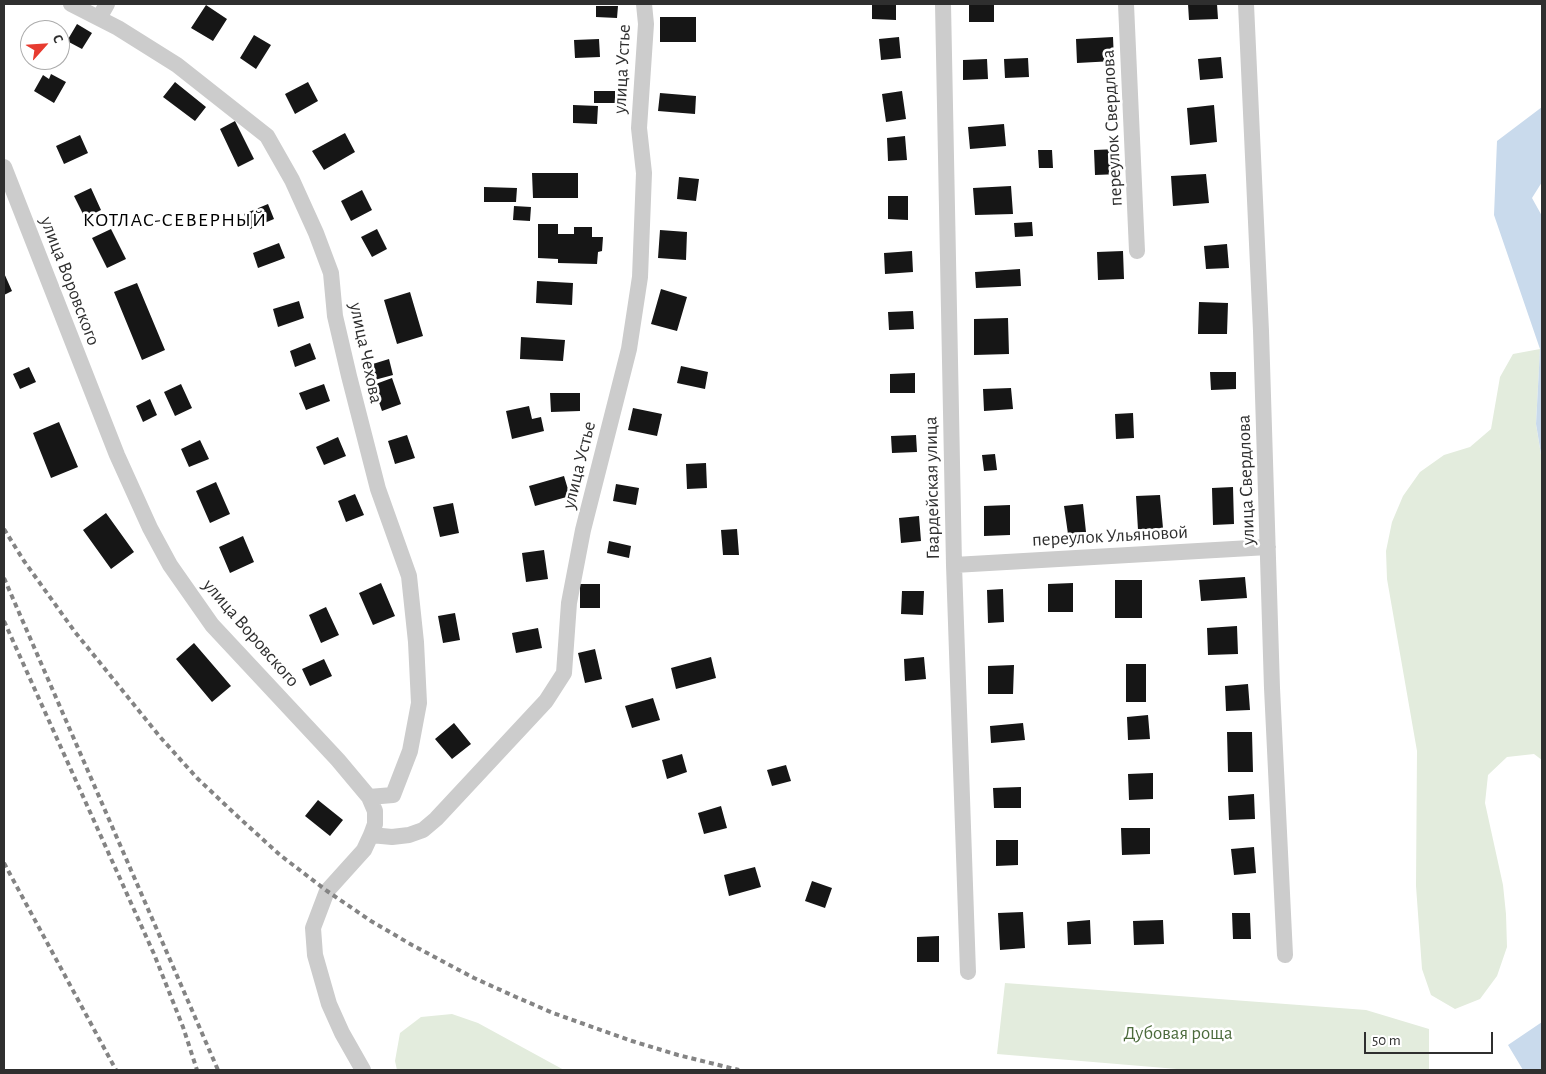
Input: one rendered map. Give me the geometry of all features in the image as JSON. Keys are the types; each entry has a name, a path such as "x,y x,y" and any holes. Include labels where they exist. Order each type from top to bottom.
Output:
{"street":[{"name":"улица Чехова","path":"71,4 99,18 177,65 267,136 292,180 316,233 331,273 335,316 378,488 409,576 416,642 419,703 410,750 393,795 369,797"},
{"path":"99,18 107,4"},
{"name":"улица Устье","path":"371,836 392,837 409,835 423,830 436,819 546,701 564,673 569,603 583,530 628,349 640,276 644,173 639,128 646,24 644,4"},
{"name":"Гвардейская улица","path":"943,4 954,564 968,972"},
{"name":"переулок Свердлова","path":"1126,4 1137,251"},
{"name":"улица Свердлова","path":"1246,4 1262,331 1273,698 1285,955"},
{"name":"улица Воровского","path":"4,167 117,455 146,520 170,565 212,625 338,760 369,797 375,811 375,824 364,850 326,891 314,928 315,955 329,1004 342,1033 363,1070"},
{"name":"переулок Ульяновой","path":"954,564 1268,547"}],"green space":[{"path":"1540,349 1536,424 1542,461 1542,760 1534,754 1507,757 1488,775 1485,803 1503,885 1507,947 1497,976 1480,999 1455,1009 1431,995 1422,969 1416,886 1417,751 1387,579 1386,551 1392,522 1403,496 1420,472 1444,455 1470,447 1491,429 1500,377 1513,354"},
{"name":"Дубовая роща","path":"1005,983 1366,1010 1429,1029 1429,1070 1189,1070 997,1054"},
{"path":"452,1014 478,1023 564,1070 397,1070 395,1061 400,1033 421,1017"}],"water":[{"path":"1542,107 1542,182 1532,198 1542,216 1542,460 1536,424 1540,349 1494,215 1497,141"},
{"path":"1542,1022 1542,1070 1523,1070 1508,1045"}],"building":[{"path":"872,4 896,4 896,20 872,19"},
{"path":"969,4 994,4 994,22 969,22"},
{"path":"1188,4 1217,4 1218,19 1189,20"},
{"path":"206,5 227,19 213,41 191,28"},
{"path":"596,6 618,6 617,18 596,17"},
{"path":"660,17 696,17 696,42 660,42"},
{"path":"77,24 92,33 82,49 70,43 70,36"},
{"path":"254,35 271,45 256,69 240,58"},
{"path":"899,37 901,58 881,60 879,39"},
{"path":"1113,37 1114,61 1077,63 1076,39"},
{"path":"599,39 600,57 575,58 574,40"},
{"path":"1221,57 1223,78 1200,80 1198,59"},
{"path":"1028,58 1029,77 1005,78 1004,59"},
{"path":"987,59 988,79 963,80 963,60"},
{"path":"51,74 66,82 54,103 34,91 43,75 49,79"},
{"path":"175,82 206,107 195,121 163,97"},
{"path":"308,82 318,101 295,114 285,94"},
{"path":"594,91 615,91 615,103 594,103"},
{"path":"902,91 906,119 886,122 882,94"},
{"path":"660,93 696,96 695,114 658,111"},
{"path":"573,105 598,106 597,124 573,123"},
{"path":"1214,105 1217,142 1190,145 1187,108"},
{"path":"235,121 254,159 238,167 220,129"},
{"path":"1004,124 1006,146 970,149 968,127"},
{"path":"345,133 355,152 324,170 312,151"},
{"path":"80,135 88,153 64,164 56,146"},
{"path":"905,136 907,160 888,161 887,138"},
{"path":"1119,149 1120,174 1095,175 1094,150"},
{"path":"1038,150 1052,150 1053,168 1039,168"},
{"path":"532,173 578,173 578,198 533,198"},
{"path":"1206,174 1209,203 1173,206 1171,176"},
{"path":"679,177 699,179 696,201 677,199"},
{"path":"1011,186 1013,214 975,215 973,188"},
{"path":"484,187 517,188 516,202 484,202"},
{"path":"91,188 101,210 85,218 74,196"},
{"path":"362,190 372,210 351,221 341,201"},
{"path":"888,196 908,196 908,220 888,219"},
{"path":"268,204 274,219 250,229 244,214"},
{"path":"514,206 531,207 530,221 513,220"},
{"path":"1032,222 1033,236 1015,237 1014,223"},
{"path":"538,224 558,224 558,234 574,234 574,227 592,227 592,237 603,237 602,251 598,252 597,264 558,263 558,259 538,258"},
{"path":"111,229 126,259 107,268 92,238"},
{"path":"377,229 387,249 372,257 361,237"},
{"path":"660,230 687,232 686,260 658,258"},
{"path":"279,243 285,258 258,268 253,253"},
{"path":"1227,244 1229,268 1206,269 1204,246"},
{"path":"912,251 913,272 885,274 884,253"},
{"path":"1123,251 1124,279 1098,280 1097,252"},
{"path":"1020,269 1021,286 976,288 975,272"},
{"path":"4,273 12,291 4,295"},
{"path":"537,281 573,283 572,305 536,303"},
{"path":"137,283 165,350 142,360 114,292"},
{"path":"661,289 687,297 677,331 651,324"},
{"path":"410,292 423,336 397,344 384,300"},
{"path":"299,301 304,318 278,327 273,309"},
{"path":"1199,302 1228,303 1227,334 1198,334"},
{"path":"913,311 914,329 889,330 888,312"},
{"path":"1008,318 1009,354 974,355 974,319"},
{"path":"521,337 565,340 563,361 520,359"},
{"path":"310,343 316,359 295,367 290,351"},
{"path":"389,359 393,375 367,382 363,367"},
{"path":"681,366 708,372 705,389 677,383"},
{"path":"29,367 36,382 20,389 13,374"},
{"path":"1210,372 1236,372 1236,389 1211,390"},
{"path":"915,373 915,393 890,393 890,374"},
{"path":"392,378 401,404 382,411 373,385"},
{"path":"181,384 192,408 175,416 164,392"},
{"path":"324,384 330,401 306,410 299,393"},
{"path":"1011,388 1013,409 984,411 983,389"},
{"path":"550,393 580,393 580,411 551,412"},
{"path":"150,399 157,415 143,422 136,406"},
{"path":"529,406 532,419 541,417 544,431 512,439 506,411"},
{"path":"633,408 662,414 657,436 628,430"},
{"path":"1133,413 1134,438 1116,439 1115,414"},
{"path":"59,422 78,467 51,478 33,433"},
{"path":"407,435 415,458 395,464 388,441"},
{"path":"916,435 917,452 892,453 891,436"},
{"path":"338,437 346,456 324,465 316,447"},
{"path":"200,440 209,459 189,467 181,449"},
{"path":"995,454 997,470 984,471 982,455"},
{"path":"706,463 707,488 687,489 686,464"},
{"path":"564,476 570,496 535,506 529,486"},
{"path":"216,482 230,514 210,523 196,491"},
{"path":"616,484 639,488 636,505 613,501"},
{"path":"1233,487 1234,524 1213,525 1212,488"},
{"path":"355,494 364,515 346,522 338,501"},
{"path":"1160,495 1163,528 1138,530 1136,496"},
{"path":"453,503 459,533 440,537 433,507"},
{"path":"1083,504 1086,532 1068,534 1064,506"},
{"path":"1010,505 1010,535 984,536 984,506"},
{"path":"106,513 134,552 111,569 83,530"},
{"path":"919,516 921,541 901,543 899,518"},
{"path":"737,529 739,555 723,555 721,530"},
{"path":"243,536 254,562 230,573 219,547"},
{"path":"609,541 631,546 629,558 607,553"},
{"path":"544,550 548,579 526,582 522,553"},
{"path":"1245,577 1247,598 1201,601 1199,580"},
{"path":"1115,580 1142,580 1142,618 1115,618"},
{"path":"381,583 395,616 373,625 359,593"},
{"path":"1073,583 1073,612 1048,612 1048,584"},
{"path":"580,584 600,584 600,608 580,608"},
{"path":"1003,589 1004,622 988,623 987,590"},
{"path":"902,591 924,591 923,615 901,614"},
{"path":"326,607 339,635 321,643 309,615"},
{"path":"455,613 460,640 443,643 438,616"},
{"path":"1237,626 1238,654 1208,655 1207,628"},
{"path":"538,628 542,648 516,653 512,633"},
{"path":"194,643 231,686 212,702 176,659"},
{"path":"595,649 602,679 585,683 578,653"},
{"path":"711,657 716,678 676,689 671,668"},
{"path":"924,657 926,679 905,681 904,659"},
{"path":"324,659 332,676 310,686 302,669"},
{"path":"1126,664 1146,664 1146,702 1126,702"},
{"path":"1014,665 1013,694 988,694 988,666"},
{"path":"1248,684 1250,710 1226,711 1225,686"},
{"path":"653,698 660,720 632,728 625,706"},
{"path":"1148,715 1150,739 1128,740 1127,717"},
{"path":"454,723 471,744 452,759 435,739"},
{"path":"1023,723 1025,740 991,743 990,726"},
{"path":"1227,732 1252,732 1253,772 1228,772"},
{"path":"682,754 687,772 667,779 662,760"},
{"path":"786,765 791,781 772,786 767,770"},
{"path":"1153,773 1153,799 1129,800 1128,774"},
{"path":"1021,787 1021,808 994,808 993,788"},
{"path":"1254,794 1255,819 1229,820 1228,796"},
{"path":"318,800 343,820 330,836 305,816"},
{"path":"721,806 727,828 704,834 698,813"},
{"path":"1121,828 1150,828 1150,854 1122,855"},
{"path":"996,840 1018,840 1018,865 996,866"},
{"path":"1254,847 1256,873 1234,875 1231,849"},
{"path":"755,867 761,887 729,896 724,875"},
{"path":"812,881 832,888 825,908 805,901"},
{"path":"1023,912 1025,948 1000,950 998,913"},
{"path":"1232,913 1250,913 1251,939 1233,939"},
{"path":"1090,920 1091,944 1068,945 1067,922"},
{"path":"1163,920 1164,944 1134,945 1133,921"},
{"path":"939,936 939,962 917,962 917,937"}],"railway":[{"path":"4,529 24,561 75,632 161,738 197,778 235,814 280,855 327,891 371,921 412,945 474,978 516,997 553,1013 632,1041 739,1070"},
{"path":"4,578 218,1070"},
{"path":"4,621 154,954 183,1027 197,1070"},
{"path":"4,863 116,1070"}],"district":[{"name":"КОТЛАС-СЕВЕРНЫЙ","path":"175,220"}]}
